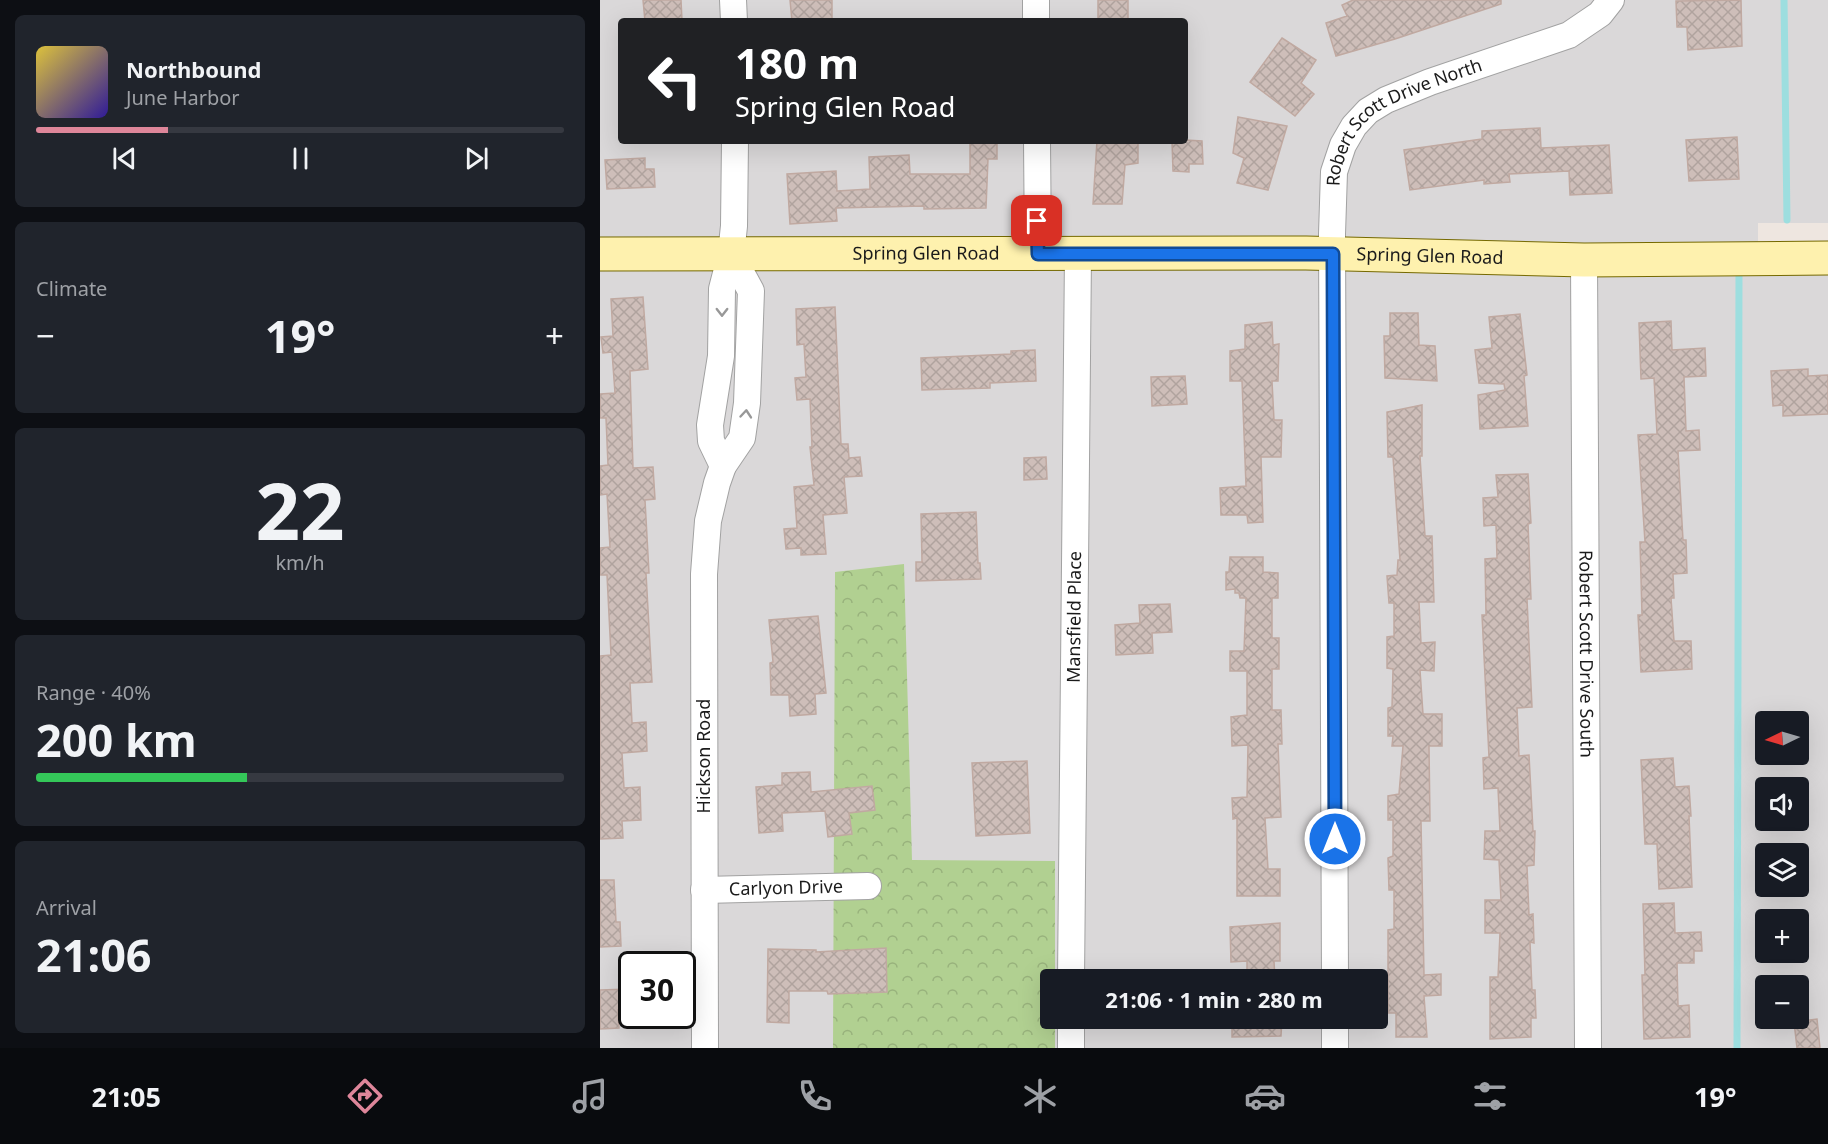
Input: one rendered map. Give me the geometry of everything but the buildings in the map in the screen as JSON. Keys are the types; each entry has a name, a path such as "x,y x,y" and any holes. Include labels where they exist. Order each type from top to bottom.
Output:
{"street":[{"path":"734,0 734,18"},
{"path":"1036,0 1036,18"},
{"name":"Robert Scott Drive North","path":"1335,969 1334,172 1343,146 1354,126 1368,111 1386,100 1430,82 1569,35 1600,14 1611,0"},
{"path":"723,466 711,441 710,425 721,356 722,289 735,226 735,144"},
{"path":"1036,144 1038,254"},
{"name":"Spring Glen Road","path":"600,254 1333,254 1584,260 1828,258"},
{"name":"Hickson Road","path":"705,1048 704,574 708,521 723,466 742,438 745,426 750,342 751,291 731,254"},
{"name":"Mansfield Place","path":"1071,969 1078,254"},
{"name":"Robert Scott Drive South","path":"1584,260 1588,1048"},
{"name":"Carlyon Drive","path":"704,890 867,886"},
{"path":"1071,1029 1071,1048"},
{"path":"1335,1029 1335,1048"}],"shaded area":[{"path":"600,0 1828,0 1828,223 1758,223 1758,274 1828,275 1828,1048 600,1048"}],"green space":[{"path":"904,564 912,860 1055,861 1055,969 1040,969 1040,1029 1055,1029 1055,1048 833,1048 835,572"}],"waterway":[{"path":"1784,0 1787,220"},
{"path":"1737,1048 1739,274"}],"route":[{"path":"1037,221 1038,254 1333,254 1335,839"}]}
